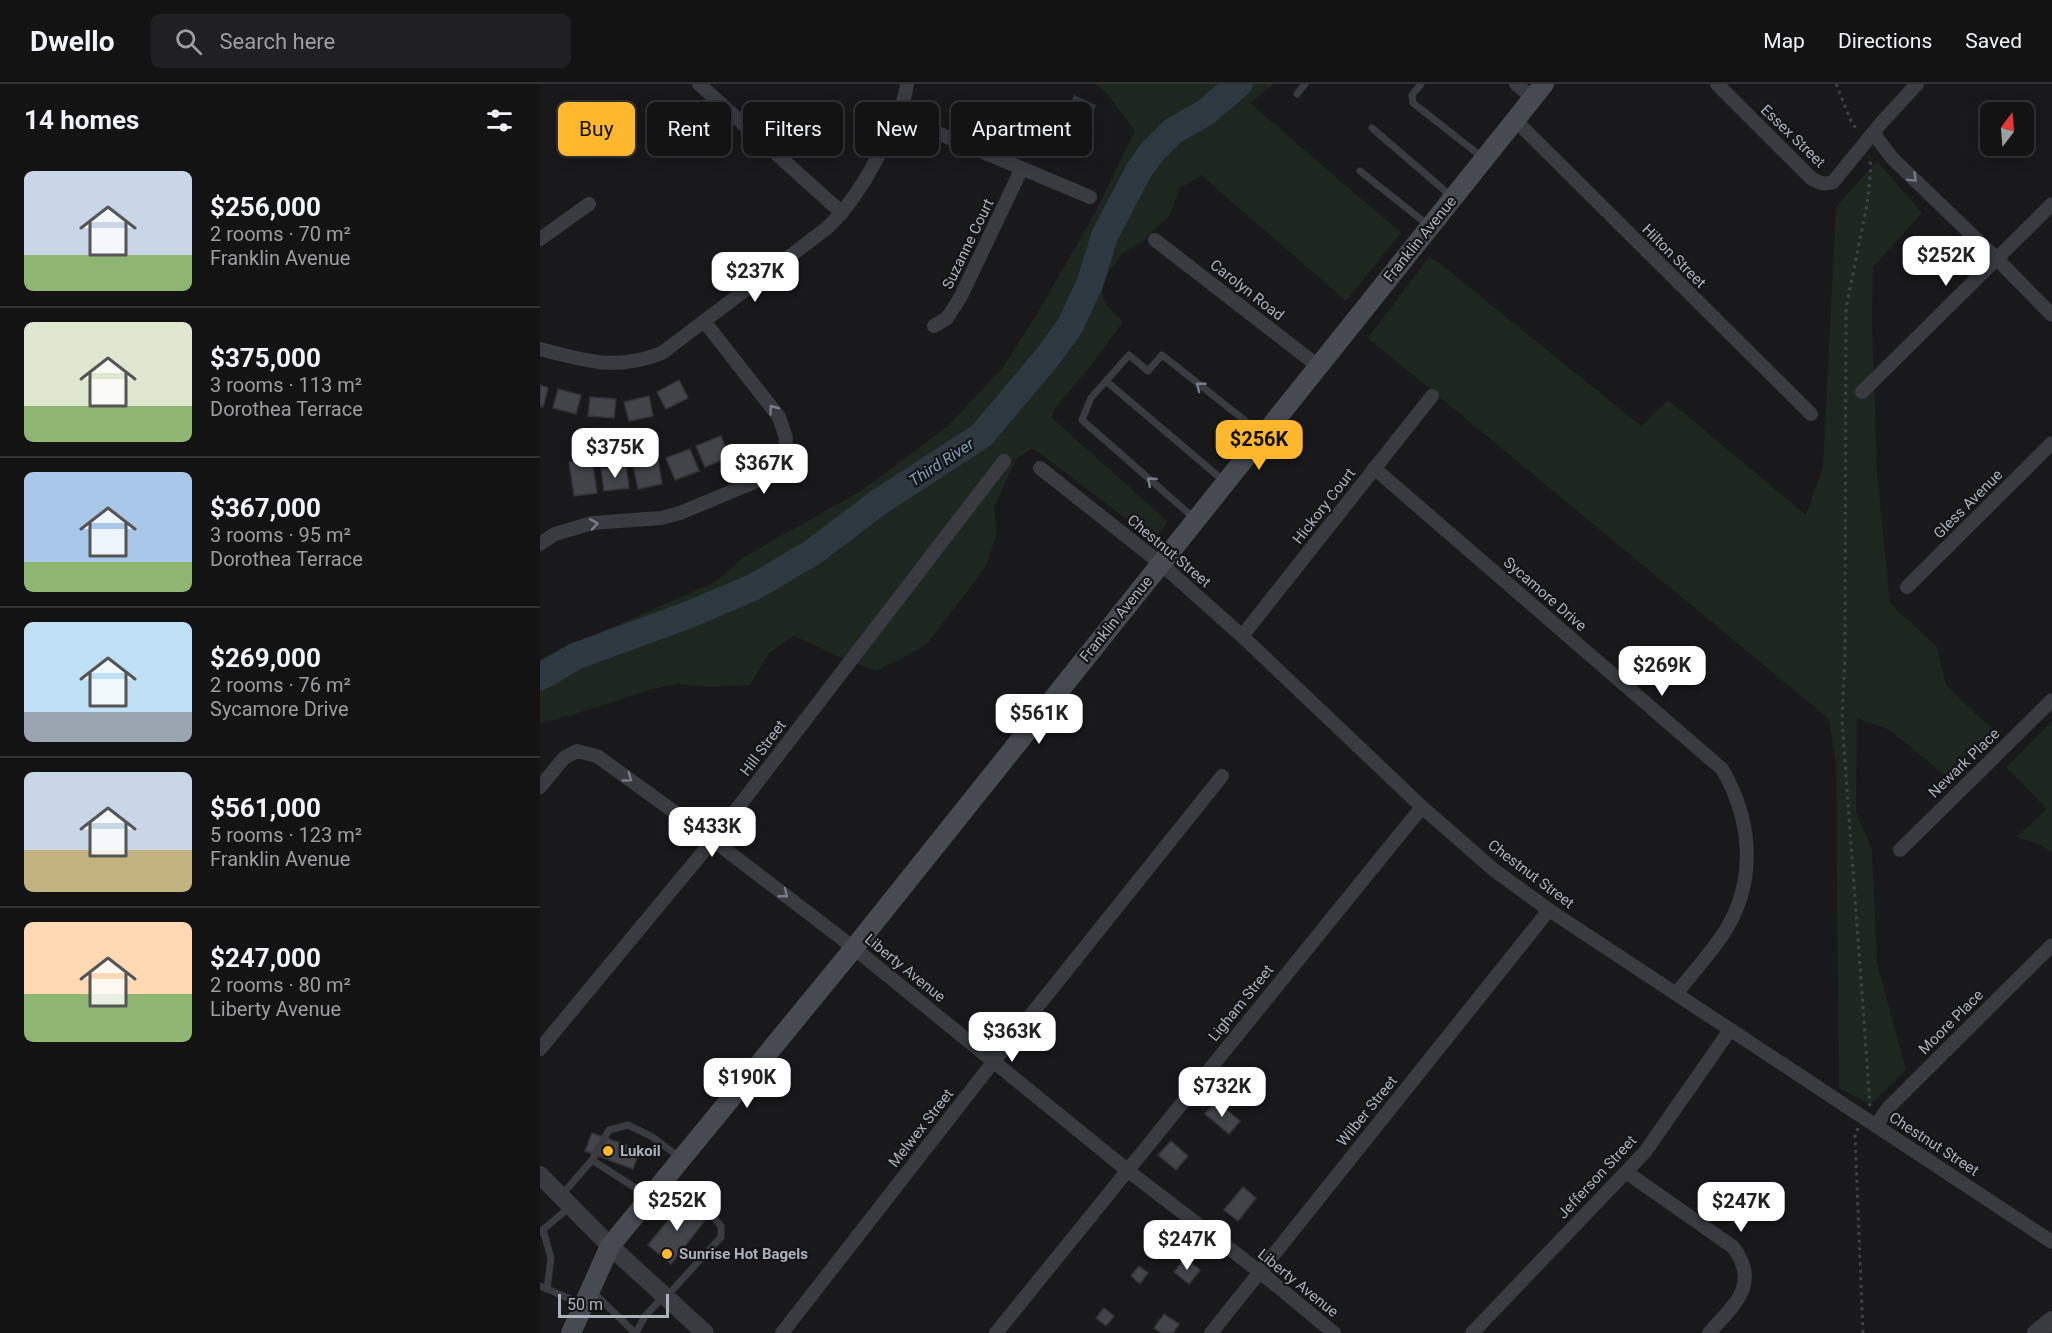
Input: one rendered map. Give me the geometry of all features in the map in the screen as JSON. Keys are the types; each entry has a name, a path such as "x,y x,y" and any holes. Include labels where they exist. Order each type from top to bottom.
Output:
{"main road":[{"name":"Franklin Avenue","path":"571,1333 610,1246 854,948 1538,91"}],"street":[{"path":"699,84 842,213"},
{"path":"903,102 907,84"},
{"path":"1515,84 1538,91"},
{"name":"Essex Street","path":"1717,84 1811,178 1822,184 1833,182 1870,138"},
{"path":"1917,84 1870,138 1997,259 2052,315"},
{"name":"Hilton Street","path":"1515,120 1810,414"},
{"path":"939,133 1090,197"},
{"path":"540,349 612,364 637,361 662,353 827,228 842,213 869,176 878,156"},
{"name":"Suzanne Court","path":"934,326 947,318 960,298 1022,168"},
{"path":"540,239 590,204"},
{"path":"1862,392 2052,204"},
{"name":"Carolyn Road","path":"1155,240 1318,366"},
{"path":"540,544 555,534 592,523 662,518 680,513 757,481 770,474 779,464 785,451 786,438 779,417 704,321"},
{"name":"Hickory Court","path":"1242,636 1432,396"},
{"name":"Gless Avenue","path":"1907,587 2052,443"},
{"name":"Hill Street","path":"540,1049 713,840 1004,461"},
{"name":"Chestnut Street","path":"1040,468 1160,563 1242,636 1422,807 1494,870 1549,910 2052,1242"},
{"name":"Sycamore Drive","path":"1374,468 1722,769 1739,804 1745,826 1747,857 1743,887 1726,929 1676,994"},
{"name":"Newark Place","path":"1900,850 2052,700"},
{"name":"Liberty Avenue","path":"540,787 564,758 577,751 597,756 713,840 854,948 1127,1170 1260,1272 1334,1333"},
{"name":"Melwex Street","path":"782,1333 994,1061 1222,777"},
{"name":"Ligham Street","path":"996,1333 1422,807"},
{"name":"Wilber Street","path":"1211,1333 1549,910"},
{"name":"Moore Place","path":"1876,1126 1888,1108 2052,945"},
{"name":"Jefferson Street","path":"1472,1333 1652,1143 1730,1030"},
{"path":"1626,1173 1733,1247 1741,1257 1746,1281 1742,1294 1709,1333"},
{"path":"540,1175 610,1246 705,1333"},
{"path":"2036,1333 2052,1320"}],"lane":[{"path":"1296,94 1305,84"},
{"path":"1421,84 1412,95 1413,104 1484,159"},
{"path":"1372,128 1453,198"},
{"path":"1360,171 1430,226"},
{"path":"1196,519 1082,420 1090,398 1128,355 1148,371 1162,355 1263,435"},
{"path":"1106,381 1225,483"},
{"path":"666,1179 714,1218 721,1226 721,1237 645,1316 636,1333 586,1297 543,1287 551,1258 542,1231 566,1201 609,1130 628,1125 651,1136 682,1160"},
{"path":"592,1160 650,1198"}],"path":[{"path":"1836,84 1851,121 1870,138 1871,167 1867,205 1858,238 1846,308 1845,658 1842,720 1870,1104 1855,1135 1863,1333"}],"shaded area":[{"path":"1096,84 1274,84 1250,103 1401,233 1346,301 1201,175 1180,188 1170,215 1145,239 1122,254 1101,283 1104,302 1123,322 1054,410 1052,418 1168,522 1154,540 1033,448 1016,459 994,507 997,533 985,568 926,645 876,671 794,636 768,654 750,685 709,687 677,684 649,690 540,724 540,659 717,581 744,557 861,491 948,426 1003,367 1037,314 1096,211 1135,131 1107,94"},
{"path":"1074,95 1089,102 1071,102"},
{"path":"1877,161 1922,213 1873,267 1872,318 1877,472 1890,603 1937,647 1946,685 1996,733 1947,777 1890,730 1857,718 1856,812 1872,850 1877,963 1906,1070 1870,1104 1839,1088 1836,763 1829,719 1368,338 1429,257 1641,426 1668,400 1806,515 1823,467 1836,207"},
{"path":"2051,722 2052,853 2040,844 2016,837 2047,809 2006,767"}],"building":[{"path":"679,380 688,398 666,409 657,392"},
{"path":"540,385 548,388 543,407 540,406"},
{"path":"558,389 581,395 576,414 553,408"},
{"path":"649,396 653,416 629,421 624,402"},
{"path":"590,397 616,399 614,418 588,416"},
{"path":"721,436 729,457 705,467 696,446"},
{"path":"690,449 699,471 675,480 666,458"},
{"path":"592,458 597,493 574,496 569,462"},
{"path":"658,460 662,484 638,489 633,465"},
{"path":"626,466 629,488 604,491 601,469"},
{"path":"1216,1101 1240,1121 1229,1134 1205,1114"},
{"path":"592,1133 640,1150 633,1169 585,1151"},
{"path":"1171,1141 1188,1156 1176,1170 1158,1155"},
{"path":"1243,1187 1256,1198 1238,1221 1224,1210"},
{"path":"684,1200 707,1218 671,1264 648,1245"},
{"path":"1185,1258 1200,1270 1189,1284 1174,1272"},
{"path":"1139,1266 1148,1273 1140,1284 1131,1276"},
{"path":"1104,1308 1114,1316 1106,1326 1096,1318"},
{"path":"1164,1314 1179,1324 1173,1333 1161,1333 1154,1328"}],"waterway":[{"name":"Third River","path":"540,677 576,656 688,615 754,587 813,552 879,502 982,435 1049,355 1070,326 1090,283 1105,235 1139,170 1152,152 1173,131 1206,112 1239,84"}],"place":[{"name":"Lukoil","path":"608,1151"},
{"name":"Sunrise Hot Bagels","path":"667,1254"}]}
